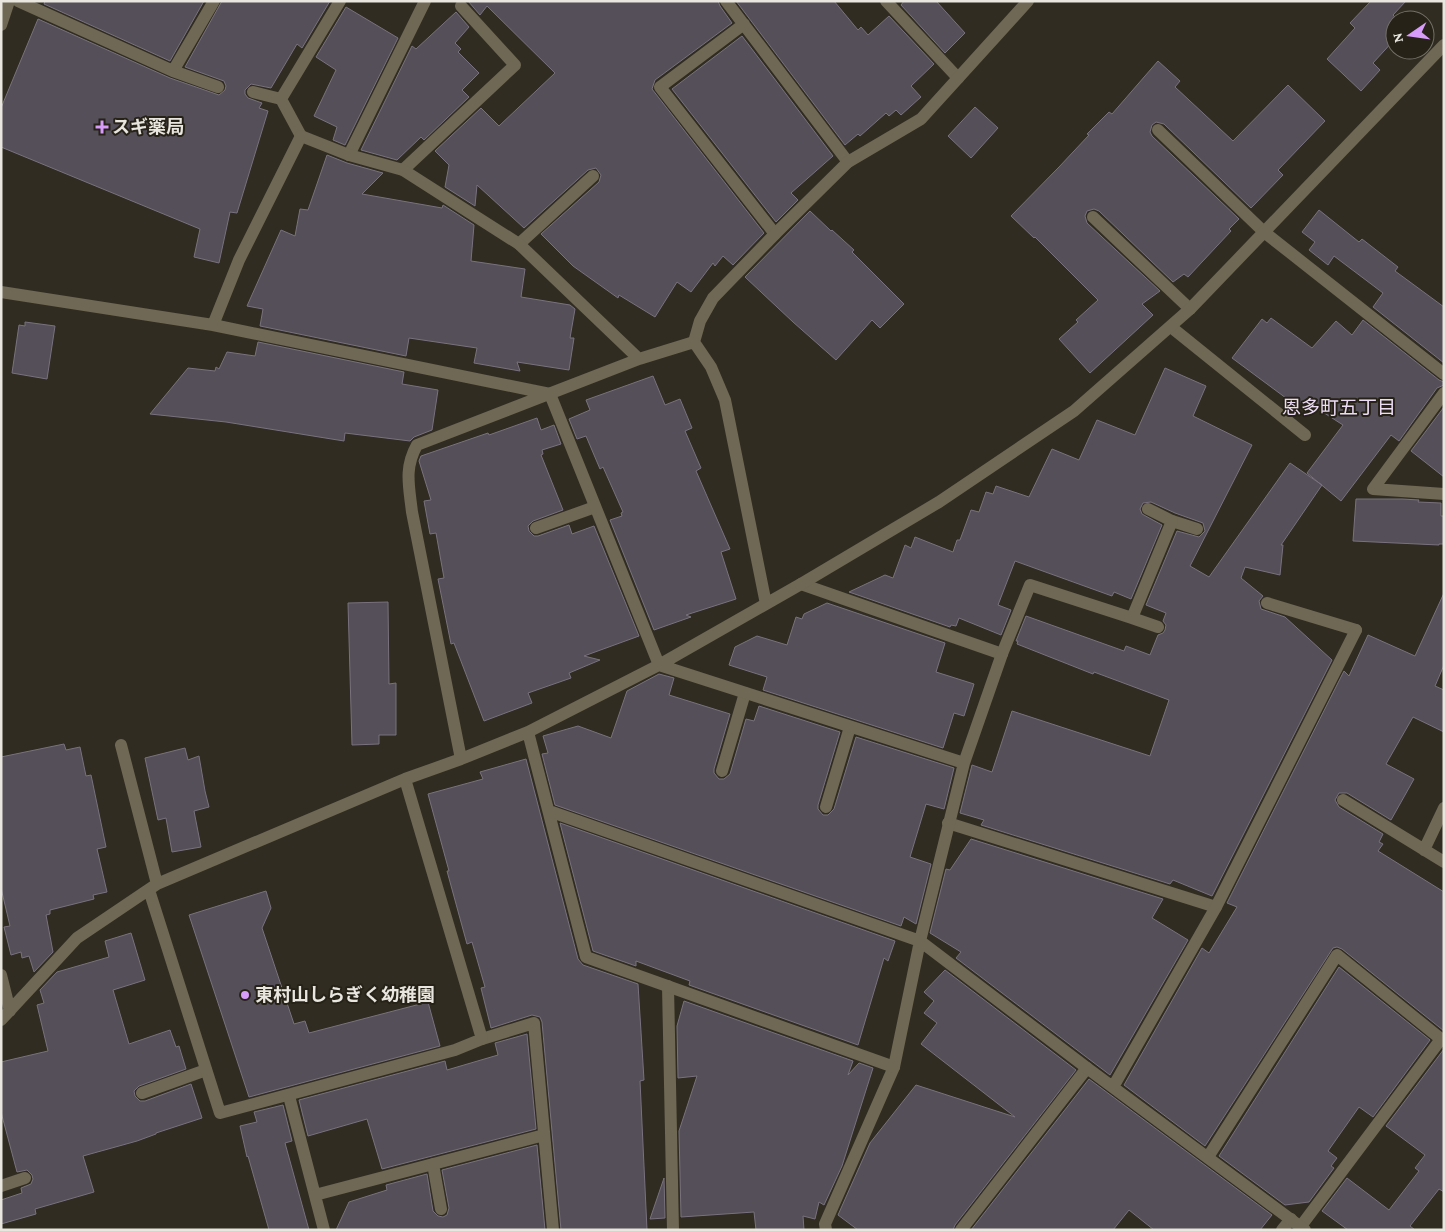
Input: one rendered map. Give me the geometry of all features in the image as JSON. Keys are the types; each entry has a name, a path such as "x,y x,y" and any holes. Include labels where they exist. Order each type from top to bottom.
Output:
{"street":[{"path":"1,25 10,1"},
{"path":"18,1 173,71 218,87"},
{"path":"173,71 214,1"},
{"path":"282,99 340,1"},
{"path":"349,155 425,1"},
{"path":"726,1 848,162"},
{"path":"886,1 958,78"},
{"path":"694,342 700,321 713,298 775,234 848,162 920,119 1028,1"},
{"path":"403,170 515,65 461,6"},
{"path":"744,24 660,87 775,234"},
{"path":"6,1015 77,938 153,887 405,779 528,732 659,665 939,502 1074,411 1171,327 1444,45"},
{"path":"253,92 282,99 301,136 349,155 403,170 519,244 639,359"},
{"path":"1158,130 1264,232 1444,374"},
{"path":"213,325 239,260 301,136"},
{"path":"519,244 593,176"},
{"path":"1093,217 1190,308"},
{"path":"1,292 213,325 550,394"},
{"path":"1171,327 1305,435"},
{"path":"460,759 412,512 408,476 410,457 417,445 639,359 694,342"},
{"path":"694,342 712,367 725,400 766,604"},
{"path":"1444,393 1373,489 1444,494"},
{"path":"550,394 659,665"},
{"path":"536,528 595,507"},
{"path":"1148,509 1172,521 1197,529"},
{"path":"1132,618 1172,521"},
{"path":"801,584 1002,654"},
{"path":"826,1230 826,1224 894,1067 920,941 964,763 1002,654 1030,585 1158,627"},
{"path":"1113,1087 1216,907 1356,630 1267,603"},
{"path":"659,665 964,763"},
{"path":"722,771 745,692"},
{"path":"826,807 850,727"},
{"path":"528,732 586,957 894,1067"},
{"path":"120,745 153,887 220,1113 455,1050 482,1039 534,1023 553,1230"},
{"path":"405,779 482,1039"},
{"path":"1343,800 1444,862"},
{"path":"1424,850 1444,808"},
{"path":"549,811 920,941 1299,1225"},
{"path":"948,823 1216,907"},
{"path":"1208,1157 1337,955 1441,1039 1299,1225 1282,1230"},
{"path":"1,974 6,1015"},
{"path":"668,986 673,1230"},
{"path":"961,1230 1087,1068"},
{"path":"142,1093 206,1070"},
{"path":"289,1096 324,1230"},
{"path":"316,1195 544,1135"},
{"path":"433,1164 441,1209"},
{"path":"1,1186 25,1178"}],"building":[{"path":"45,1 204,1 170,61 44,4"},
{"path":"222,1 330,1 302,48 297,44 271,88 251,84 245,90 248,98 262,103 259,108 268,111 237,213 230,212 219,263 194,257 200,229 1,147 1,108 38,19 170,78 219,95 225,90 224,81 185,67"},
{"path":"468,1 718,1 732,23 655,80 652,89 764,233 733,265 723,256 715,266 713,263 691,292 677,282 655,317 619,295 618,298 573,266 541,234 599,182 601,175 596,168 588,170 524,228 477,185 475,206 445,187 449,165 435,151 481,108 499,126 555,73 487,6 480,15"},
{"path":"736,1 834,1 858,30 861,27 868,35 889,16 934,64 911,86 921,97 901,115 896,110 889,116 886,113 860,136 858,134 845,145"},
{"path":"904,1 936,1 965,33 945,53 901,5"},
{"path":"1371,1 1406,1 1398,10 1385,10 1385,50 1373,63 1380,70 1361,91 1327,59 1355,28 1350,23"},
{"path":"346,7 398,38 345,145 333,140 337,127 314,116 336,70 316,57"},
{"path":"456,12 469,27 455,43 461,49 458,52 479,73 462,90 469,97 424,140 421,137 397,160 361,150 412,46 416,49"},
{"path":"742,36 833,156 791,193 798,200 776,222 672,89"},
{"path":"1158,61 1180,81 1175,87 1233,141 1288,85 1325,121 1278,170 1283,175 1251,208 1164,124 1156,122 1152,125 1150,132 1152,136 1239,219 1229,229 1231,231 1188,277 1184,274 1173,282 1099,211 1094,209 1087,211 1085,216 1087,223 1160,291 1142,304 1153,315 1090,373 1059,339 1098,300 1035,237 1011,216 1089,135 1087,134 1109,112 1112,114"},
{"path":"975,107 998,128 971,158 948,136"},
{"path":"327,155 383,173 362,194 442,208 443,205 474,225 471,261 525,269 521,297 570,305 575,309 570,338 574,338 569,370 517,362 520,371 474,363 477,348 409,338 406,356 260,326 263,309 247,306 281,230 295,236 300,209 308,210"},
{"path":"1319,210 1359,242 1362,239 1398,267 1395,271 1444,307 1444,363 1373,307 1383,293 1334,256 1328,265 1309,250 1315,242 1302,232"},
{"path":"810,211 854,250 852,252 904,304 880,328 872,320 836,360 745,277"},
{"path":"1271,318 1312,348 1336,321 1352,335 1363,320 1444,382 1444,385 1437,388 1399,441 1391,435 1341,501 1307,473 1343,425 1304,400 1301,403 1293,397 1290,401 1232,358 1262,319 1267,323"},
{"path":"25,322 55,326 47,379 12,373 19,325 25,326"},
{"path":"258,342 404,372 402,384 438,390 432,430 414,437 410,441 345,433 344,441 226,422 150,414 188,368 215,371 216,367 219,369 227,352 255,356"},
{"path":"1165,368 1206,386 1193,416 1252,445 1190,566 1209,577 1290,463 1322,485 1281,545 1283,545 1280,575 1245,567 1241,578 1263,596 1259,601 1261,609 1285,617 1332,660 1212,896 1173,880 1170,884 981,825 984,820 960,813 972,765 992,772 1012,711 1150,756 1169,700 1094,672 1093,674 1017,644 1018,641 1016,641 1026,616 1124,651 1126,646 1150,655 1158,635 1165,630 1166,625 1163,621 1166,613 1146,605 1177,531 1199,537 1205,531 1203,523 1151,502 1143,503 1140,509 1142,514 1162,525 1131,599 1114,592 1112,596 1015,561 998,605 1011,610 1001,635 959,618 956,626 951,625 950,627 849,592 885,575 893,578 905,545 911,548 915,537 953,552 957,540 960,540 971,510 979,512 986,492 993,494 996,486 1029,497 1052,449 1079,460 1097,420 1135,435"},
{"path":"653,376 665,405 680,399 692,428 685,431 701,468 696,471 730,549 721,552 736,599 686,615 691,617 654,630 610,520 622,516 621,513 623,512 603,467 600,469 586,436 577,439 569,419 590,410 586,400"},
{"path":"1444,407 1444,477 1411,451"},
{"path":"537,418 541,430 554,425 561,444 542,450 543,454 541,455 563,510 533,521 528,526 529,531 534,536 538,536 569,525 572,534 594,526 639,636 584,656 600,660 569,673 571,678 528,693 532,703 484,721 454,643 451,644 438,579 444,578 436,533 430,534 424,501 431,500 419,461 421,456"},
{"path":"1356,499 1402,499 1441,503 1441,516 1444,516 1444,544 1353,541"},
{"path":"1444,593 1444,665 1435,686 1444,690 1444,732 1413,717 1386,764 1414,779 1391,820 1347,793 1339,793 1335,800 1339,807 1383,834 1379,842 1383,844 1378,851 1444,892 1444,1031 1342,949 1333,948 1205,1146 1124,1085 1202,948 1209,953 1237,907 1227,903 1344,671 1349,676 1368,635 1415,656"},
{"path":"388,602 389,684 396,683 396,735 379,735 379,744 352,745 348,603"},
{"path":"827,603 945,643 936,672 974,684 964,716 954,713 943,748 763,690 767,677 729,665 735,647 757,636 787,645 796,617 802,619 804,614"},
{"path":"659,674 674,678 669,695 730,714 714,769 714,773 719,779 724,779 730,774 746,719 754,721 759,706 840,732 818,805 818,809 823,815 828,815 834,809 856,737 954,768 944,809 926,804 910,857 931,864 916,924 904,917 901,926 555,805 542,754 548,753 543,736 578,726 611,738 627,691"},
{"path":"64,744 66,750 80,747 86,776 91,775 106,847 97,849 107,892 93,895 94,899 50,910 50,914 46,915 53,952 34,972 29,956 22,958 21,952 11,955 4,927 10,926 1,888 1,757"},
{"path":"185,748 188,760 199,756 209,807 194,811 201,847 172,852 166,818 158,820 145,758"},
{"path":"526,759 578,959 583,965 638,984 644,1080 640,1081 647,1230 561,1230 542,1022 540,1017 532,1015 491,1028 481,988 485,987 472,942 467,944 447,871 449,871 428,794 483,779 480,772"},
{"path":"560,823 895,941 888,961 884,958 858,1045 689,985 690,981 636,961 636,966 593,951"},
{"path":"971,839 1163,899 1152,918 1188,940 1110,1075 956,958 961,952 930,933 946,869 950,870"},
{"path":"266,891 271,908 262,928 294,1024 305,1021 309,1033 428,1002 440,1046 249,1097 189,915"},
{"path":"131,933 145,980 113,990 129,1044 170,1030 176,1047 179,1046 186,1069 139,1086 134,1091 135,1096 140,1101 145,1101 191,1084 202,1118 137,1141 83,1156 94,1192 35,1209 36,1214 1,1224 1,1200 22,1193 21,1188 31,1184 33,1179 27,1170 17,1172 1,1112 1,1062 48,1051 37,1005 44,1003 40,990 57,972 109,957 105,941"},
{"path":"1339,967 1430,1040 1373,1117 1359,1107 1328,1151 1337,1158 1331,1166 1334,1168 1309,1202 1285,1205 1219,1156"},
{"path":"945,970 1076,1070 953,1230 858,1230 838,1215 870,1143 916,1085 1015,1117 921,1044 937,1023 924,1013 934,1001 924,992"},
{"path":"684,1001 853,1061 848,1075 859,1063 873,1068 842,1166 824,1205 819,1202 815,1219 803,1216 804,1230 756,1230 754,1212 681,1217 679,1131 697,1076 678,1078 677,1026"},
{"path":"527,1034 536,1129 382,1169 367,1119 308,1136 299,1100 445,1061 447,1070 498,1055 495,1043"},
{"path":"1444,1049 1444,1192 1439,1189 1410,1226 1415,1230 1348,1230 1322,1211 1347,1178 1389,1210 1419,1171 1415,1168 1425,1155 1386,1126"},
{"path":"1089,1079 1272,1215 1260,1230 1154,1230 1129,1210 1113,1230 971,1230"},
{"path":"283,1105 292,1141 285,1143 309,1230 269,1230 247,1157 240,1126 257,1122 254,1112"},
{"path":"537,1145 545,1230 336,1230 349,1202 387,1190 386,1185 427,1174 433,1211 438,1216 443,1217 447,1215 449,1208 442,1170"},
{"path":"664,1178 665,1218 650,1219"}],"place":[{"name":"スギ薬局","path":"102,127"},
{"name":"東村山しらぎく幼稚園","path":"245,995"}],"district":[{"name":"恩多町五丁目","path":"1339,407"}]}
